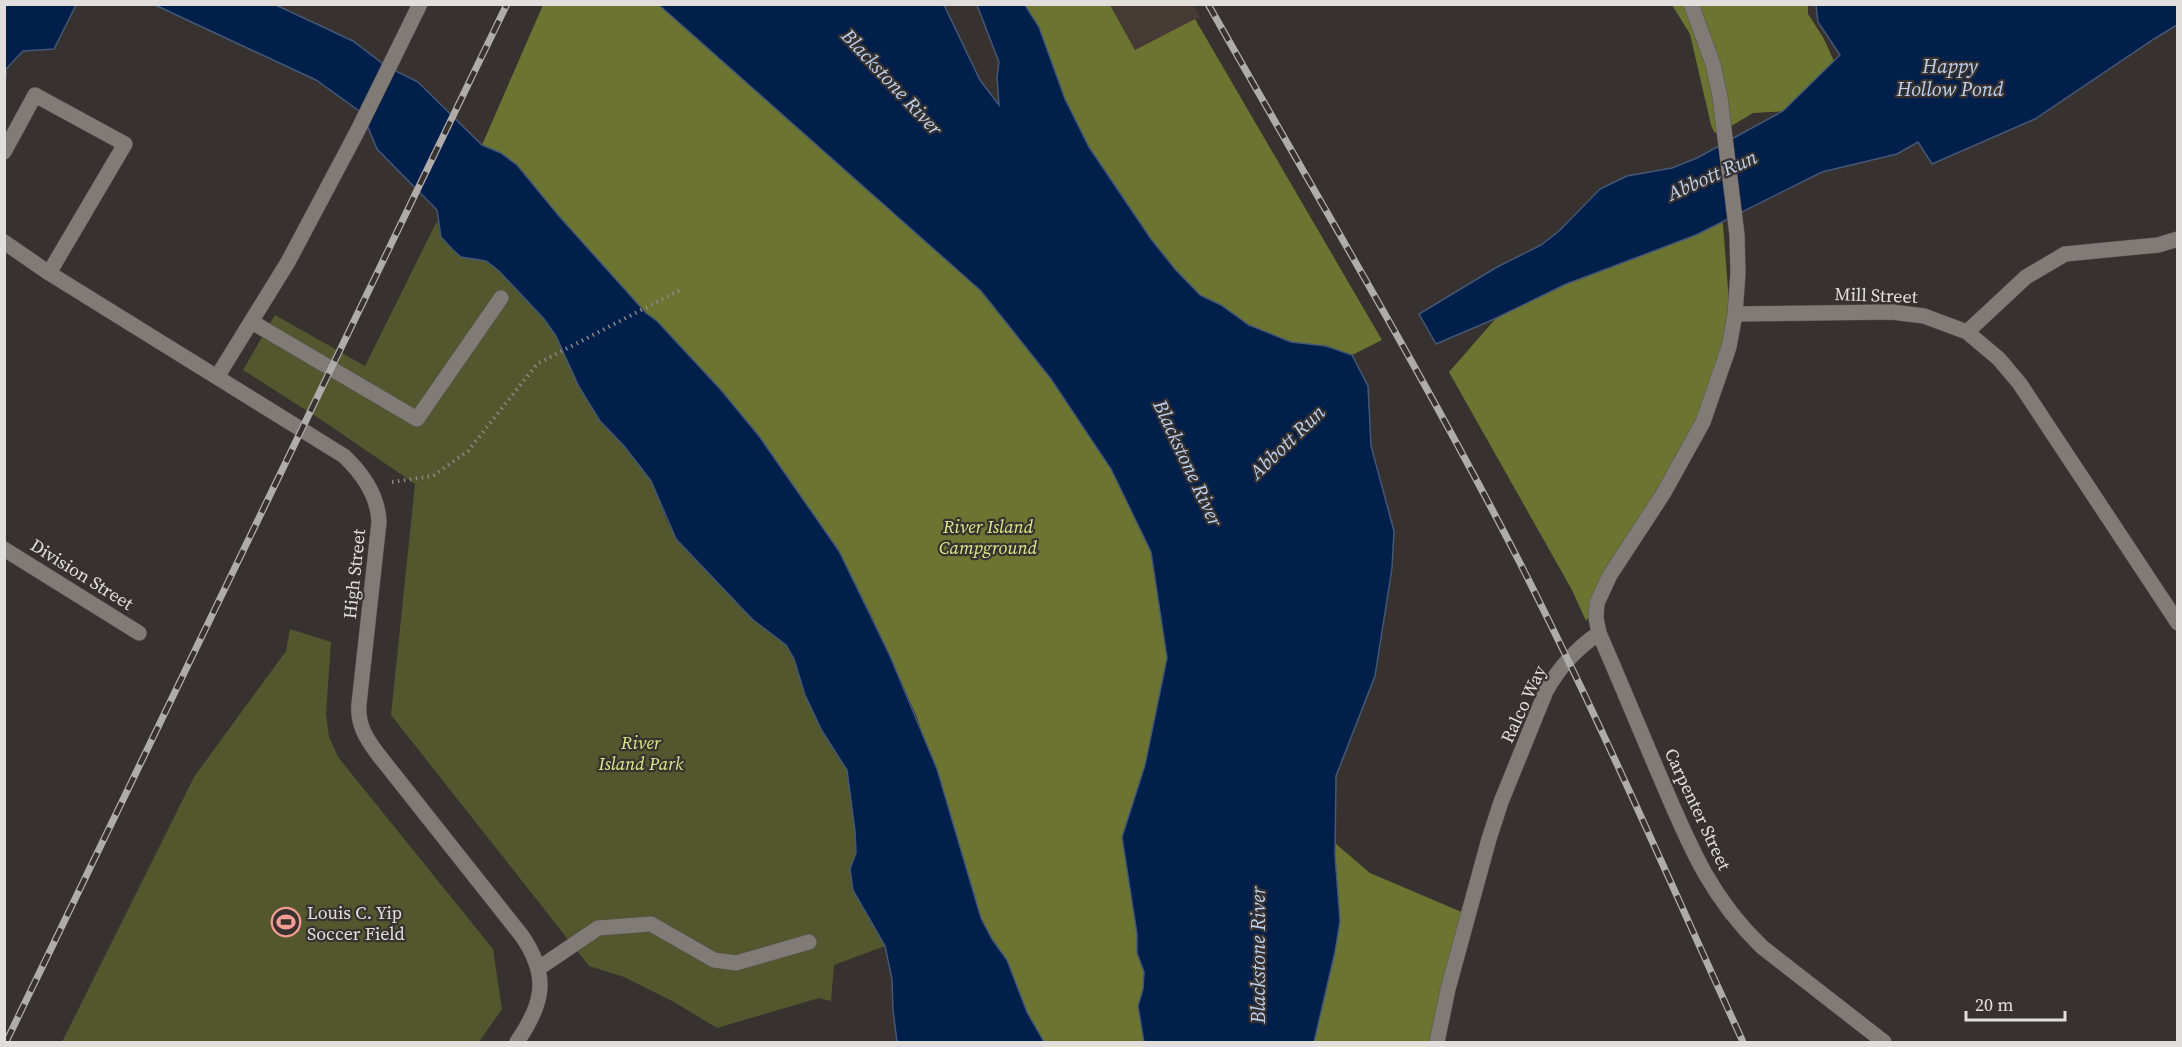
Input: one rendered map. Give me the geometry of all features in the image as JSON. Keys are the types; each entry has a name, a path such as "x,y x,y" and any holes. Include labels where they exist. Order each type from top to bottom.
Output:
{"street":[{"path":"217,377 288,262 358,130 420,4"},
{"path":"1599,633 1596,618 1597,603 1611,575 1684,459 1703,422 1729,347 1735,314 1738,273 1737,235 1720,97 1713,64 1691,4"},
{"path":"4,152 35,95 125,144 49,273"},
{"path":"1967,332 2026,278 2065,254 2157,246 2178,239"},
{"name":"High Street","path":"4,242 49,273 344,456 355,466 371,490 376,500 379,522 359,704 361,727 377,753 522,936 535,957 541,980 540,999 532,1018 517,1042"},
{"path":"252,322 417,420 501,298"},
{"name":"Mill Street","path":"1735,314 1892,312 1924,316 1967,332 1999,359 2020,384 2178,623"},
{"name":"Division Street","path":"4,549 139,633"},
{"name":"Ralco Way","path":"1437,1042 1448,989 1478,875 1501,802 1551,682 1568,658 1581,645 1599,633"},
{"name":"Carpenter Street","path":"1599,633 1691,849 1725,907 1762,947 1884,1042"},
{"path":"539,968 598,928 651,924 714,960 736,963 809,942"}],"path":[{"path":"371,490 397,480 433,476 468,451 537,364 680,290"}],"shaded area":[{"path":"1110,5 1193,5 1200,17 1135,50"}],"green space":[{"name":"River Island Campground","path":"543,5 659,5 981,291 1051,379 1111,469 1151,552 1168,658 1145,765 1122,837 1137,934 1137,953 1144,972 1143,989 1138,1006 1144,1042 1044,1042 1027,1012 1007,960 981,918 917,717 873,619 839,551 759,436 721,390 657,321 646,313 559,216 517,165 482,145"},
{"path":"1025,5 1110,5 1135,50 1195,19 1382,340 1352,355 1326,346 1291,342 1249,325 1223,306 1200,295 1151,239 1089,147 1065,99"},
{"path":"1672,5 1808,5 1808,14 1823,37 1838,70 1792,111 1753,113 1718,134 1714,132 1711,125 1690,34"},
{"path":"1720,215 1723,225 1729,301 1733,309 1699,442 1586,621 1572,590 1449,372 1498,316 1539,285"},
{"name":"River Island Park","path":"437,221 441,237 486,261 499,271 544,318 556,336 579,387 600,421 624,446 651,481 668,524 765,629 786,645 794,659 805,695 822,731 847,770 855,831 856,853 851,866 853,890 885,946 834,965 831,1001 819,998 717,1028 674,1002 624,977 589,966 391,715 415,484 243,370 275,315 365,366"},
{"name":"Louis C. Yip Soccer Field","path":"290,629 331,642 326,714 329,737 338,757 493,949 502,1009 479,1042 62,1042 194,777 286,651"},
{"path":"1322,832 1370,873 1464,913 1435,1042 1303,1042"}],"water":[{"path":"5,4 76,5 54,49 23,51 6,69 6,77 5,77"},
{"path":"155,5 276,5 353,41 386,66 418,82 482,145 501,153 517,165 559,216 646,313 657,321 721,390 759,436 839,551 890,656 937,769 981,918 1007,960 1027,1012 1044,1042 897,1042 892,979 885,946 853,890 850,869 856,853 855,831 847,770 822,731 805,695 794,659 786,645 752,619 676,539 651,481 624,446 600,421 579,387 556,336 544,319 499,271 486,261 461,257 441,237 437,210 377,149 362,113 316,80"},
{"path":"659,5 944,5 980,80 999,105 997,77 999,62 977,5 1025,5 1039,27 1065,99 1089,147 1151,239 1175,269 1200,295 1221,305 1249,325 1291,342 1326,346 1352,355 1368,386 1371,446 1394,531 1392,568 1375,676 1336,776 1335,855 1340,921 1314,1042 1144,1042 1138,1006 1143,989 1144,972 1137,953 1137,934 1122,837 1145,765 1167,658 1151,552 1111,469 1051,379 981,291"},
{"path":"1816,5 2177,5 2177,25 2035,119 1932,164 1918,142 1897,154 1822,172 1696,235 1564,285 1436,344 1419,314 1497,267 1541,245 1559,231 1600,189 1627,176 1672,168 1697,158 1783,111 1840,55 1818,22"}],"railway":[{"path":"6,1042 507,4"},
{"path":"1208,4 1406,352 1520,563 1606,741 1743,1042"}],"place":[{"name":"Louis C. Yip Soccer Field","path":"286,922"}],"water label":[{"name":"Happy Hollow Pond","path":"1950,78"},
{"name":"Blackstone River","path":"892,82"},
{"name":"Abbott Run","path":"1712,175"},
{"name":"Abbott Run","path":"1287,442"},
{"name":"Blackstone River","path":"1188,463"},
{"name":"Blackstone River","path":"1258,955"}]}
